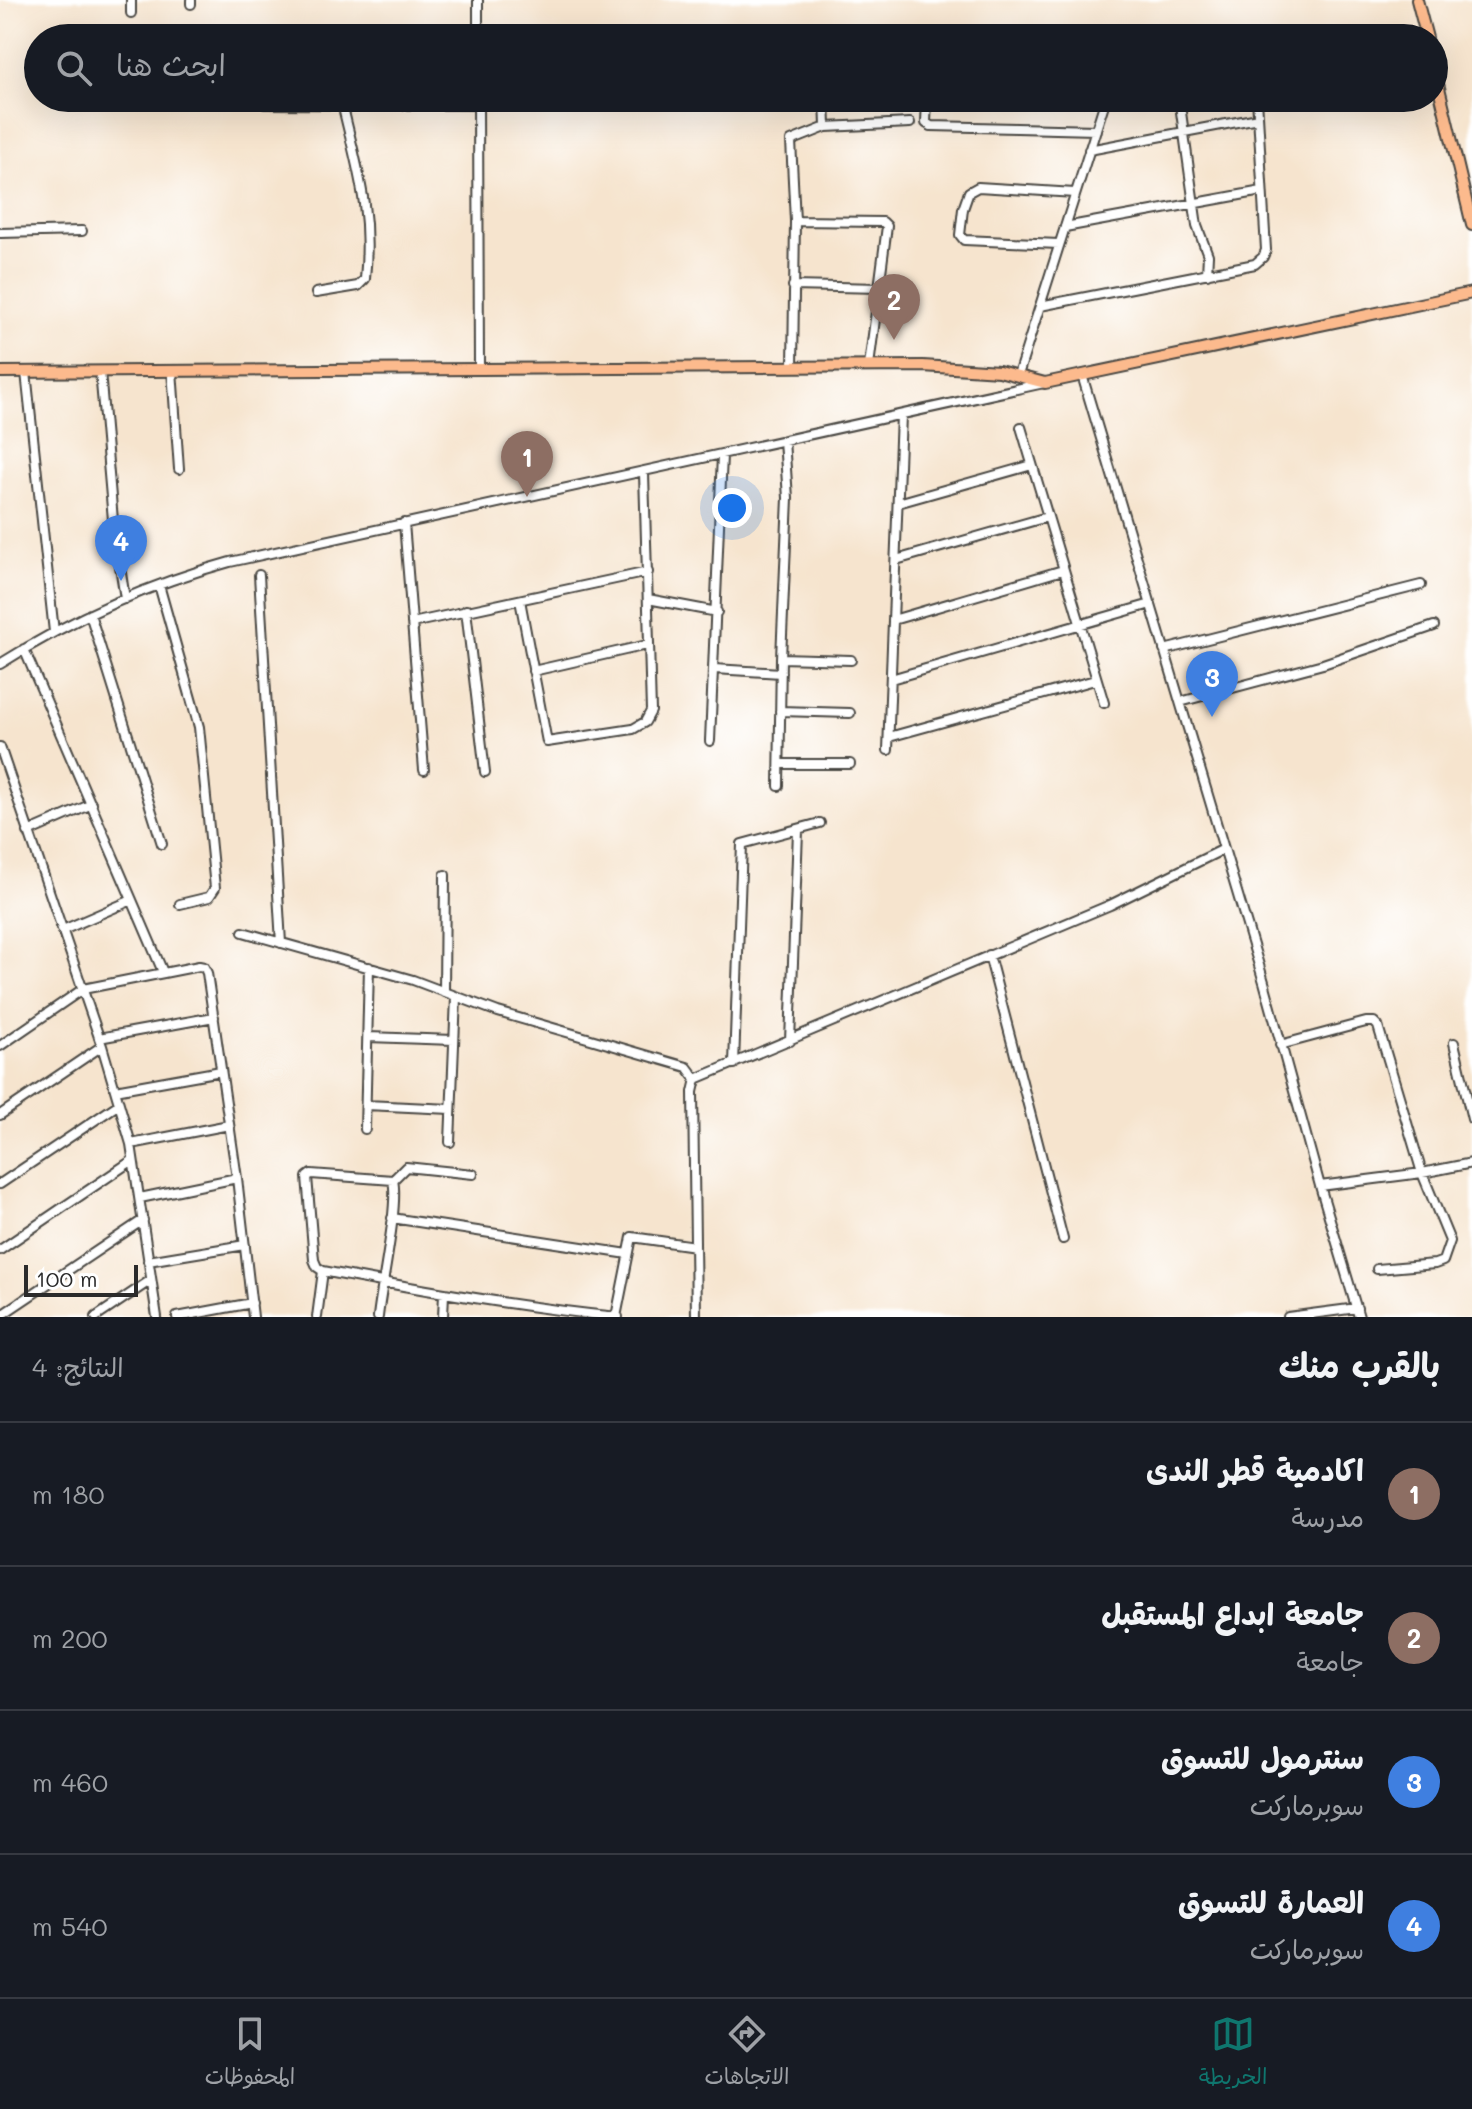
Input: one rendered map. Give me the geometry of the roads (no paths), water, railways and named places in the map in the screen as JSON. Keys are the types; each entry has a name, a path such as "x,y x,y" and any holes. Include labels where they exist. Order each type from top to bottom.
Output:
{"main road":[{"path":"1417,0 1423,24"},
{"path":"1445,112 1472,225"},
{"path":"0,372 869,366 971,368 1018,375 1045,383 1472,293"}],"street":[{"path":"131,0 131,13"},
{"path":"478,0 478,24"},
{"path":"316,293 358,286 365,279 368,217 344,112"},
{"path":"478,112 479,368"},
{"path":"825,112 826,127"},
{"path":"926,112 926,123 931,126 1096,130"},
{"path":"1018,375 1102,112"},
{"path":"1181,112 1197,226 1207,250 1207,274"},
{"path":"1040,306 1255,264 1263,257 1266,250 1258,112"},
{"path":"1089,150 1258,118"},
{"path":"793,367 795,221 791,141 826,127 910,123"},
{"path":"1059,244 964,240 960,235 963,209 969,192 978,187 1075,193"},
{"path":"1065,227 1262,191"},
{"path":"795,221 886,223 869,366"},
{"path":"0,233 82,231"},
{"path":"793,286 880,288"},
{"path":"172,370 179,469"},
{"path":"100,371 113,520 125,599"},
{"path":"26,372 54,632"},
{"path":"1082,375 1264,982 1358,1312 1288,1317"},
{"path":"0,664 90,614 159,585 230,562 1045,383"},
{"path":"888,750 901,415"},
{"path":"1021,427 1104,703"},
{"path":"779,786 788,498 784,440"},
{"path":"710,741 722,455"},
{"path":"898,503 1032,465"},
{"path":"520,600 547,742 633,729 645,722 651,711 644,473"},
{"path":"896,560 1047,517"},
{"path":"404,523 424,770"},
{"path":"893,620 1063,570"},
{"path":"412,623 648,572"},
{"path":"259,575 281,943"},
{"path":"159,585 199,727 215,888 209,897 180,904"},
{"path":"1164,650 1421,585"},
{"path":"648,599 717,612"},
{"path":"891,679 1151,604"},
{"path":"466,610 485,772"},
{"path":"90,614 162,844"},
{"path":"1180,702 1323,664 1434,626"},
{"path":"533,671 647,645"},
{"path":"24,649 163,972"},
{"path":"781,658 851,660"},
{"path":"714,669 781,673"},
{"path":"889,737 1095,680"},
{"path":"780,711 850,713"},
{"path":"0,747 83,989 131,1144 157,1317"},
{"path":"780,764 850,764"},
{"path":"28,832 92,804"},
{"path":"734,1064 741,848 745,843 820,823"},
{"path":"790,1041 798,831"},
{"path":"696,1079 1110,905 1224,849"},
{"path":"444,992 445,875"},
{"path":"63,930 132,900"},
{"path":"243,932 369,967 456,997 687,1067 696,1079 693,1092 696,1317"},
{"path":"989,955 1063,1239"},
{"path":"0,1046 83,989 163,972 204,967 237,1178 253,1317"},
{"path":"365,1129 369,967"},
{"path":"450,1142 456,997"},
{"path":"0,1115 100,1042 214,1017"},
{"path":"1280,1045 1366,1022 1374,1022 1378,1026 1422,1173 1450,1241 1443,1261 1410,1268 1377,1269"},
{"path":"368,1037 454,1040"},
{"path":"1454,1043 1472,1119"},
{"path":"115,1090 221,1071"},
{"path":"0,1184 119,1104"},
{"path":"366,1105 451,1109"},
{"path":"131,1144 229,1125"},
{"path":"0,1250 133,1160"},
{"path":"1320,1186 1422,1173 1472,1163"},
{"path":"378,1317 392,1218 393,1180 406,1167 473,1174"},
{"path":"393,1180 316,1172 307,1177 317,1267 323,1271 382,1283 616,1317 633,1236 695,1246"},
{"path":"140,1198 237,1178"},
{"path":"392,1218 628,1254"},
{"path":"0,1316 143,1220"},
{"path":"148,1261 245,1245"},
{"path":"317,1317 323,1271"},
{"path":"96,1317 151,1280"},
{"path":"443,1317 444,1293"},
{"path":"177,1317 252,1303"}],"place":[{"name":"جامعة ابداع المستقبل","path":"894,340"},
{"name":"اكادمية قطر الندى","path":"527,497"},
{"name":"العمارة للتسوق","path":"121,581"},
{"name":"سنترمول للتسوق","path":"1212,717"}]}
